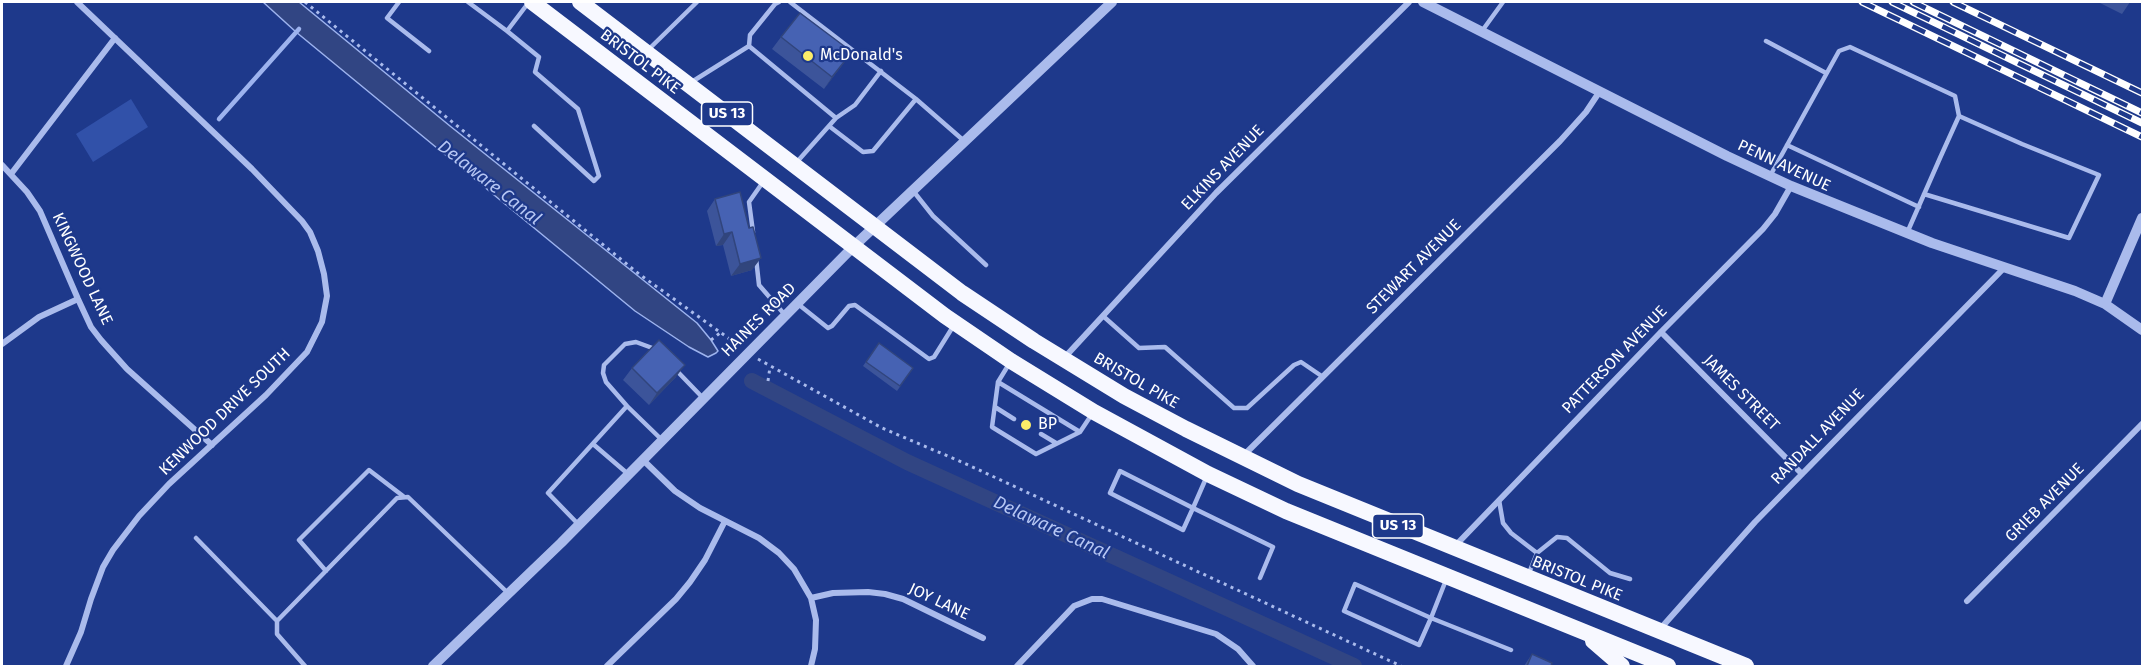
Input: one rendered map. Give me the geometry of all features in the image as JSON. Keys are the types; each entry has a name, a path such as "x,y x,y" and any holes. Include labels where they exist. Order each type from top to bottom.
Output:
{"highway":[{"name":"BRISTOL PIKE","path":"530,2 955,323 1011,361 1094,412 1208,474 1296,515 1668,666"},
{"name":"BRISTOL PIKE","path":"580,2 962,293 1124,396 1241,458 1298,484 1746,666"},
{"path":"1581,631 1622,666"}],"street":[{"name":"KENWOOD DRIVE SOUTH","path":"66,666 81,632 103,567 112,550 169,484 266,395 310,345 322,322 326,303 324,274 318,251 310,232 302,221 252,169 77,2"},
{"name":"HAINES ROAD","path":"433,666 579,525 874,226 1112,2"},
{"name":"ELKINS AVENUE","path":"1063,359 1216,193 1409,2"},
{"name":"PENN AVENUE","path":"1423,2 1791,186 1907,234 2075,291 2105,304 2142,330"},
{"path":"11,174 115,38"},
{"name":"STEWART AVENUE","path":"1241,458 1560,141 1586,112 1600,91"},
{"name":"KINGWOOD LANE","path":"2,165 27,192 40,211 91,327 127,369 212,445"},
{"name":"PATTERSON AVENUE","path":"1453,548 1763,229 1775,214 1791,186"},
{"path":"2105,304 2142,218"},
{"name":"RANDALL AVENUE","path":"1658,631 1741,537 2004,268"},
{"path":"2,344 39,317 78,299"},
{"name":"JAMES STREET","path":"1661,332 1802,474"},
{"name":"GRIEB AVENUE","path":"1967,601 2142,424"},
{"path":"642,459 675,491 759,538 779,554 802,580 811,598 816,620 815,648 811,666"},
{"path":"607,666 676,599 690,582 705,560 725,521"},
{"name":"JOY LANE","path":"811,598 833,593 868,592 903,598 983,638"},
{"path":"1017,666 1074,606 1092,598 1102,599 1216,634 1238,649 1253,666"}],"lane":[{"path":"399,2 387,18 429,51"},
{"path":"468,2 539,57 535,72 578,109 599,176 594,181 534,126"},
{"path":"507,31 530,2"},
{"path":"646,52 697,2"},
{"path":"749,46 750,35 779,2"},
{"path":"790,2 881,71 963,140"},
{"path":"1482,32 1503,2"},
{"path":"1767,41 1826,73"},
{"path":"688,84 749,46"},
{"path":"749,46 836,118"},
{"path":"1770,176 1839,51 1850,47 1955,96 1959,116 1907,234"},
{"path":"794,165 836,118 855,105 881,71"},
{"path":"829,126 863,152 873,151 916,99"},
{"path":"1924,194 2069,238 2099,175 1959,116"},
{"path":"1787,145 1919,207"},
{"path":"753,238 749,202 765,179"},
{"path":"912,190 933,216 986,265"},
{"path":"755,249 759,285 785,315"},
{"path":"797,303 828,328 849,306 855,305 929,359 934,357 955,323"},
{"path":"1103,316 1139,348 1165,347 1234,408 1247,408 1294,365 1301,362 1323,376"},
{"path":"662,355 653,347 636,342 626,344 604,365 603,373 606,382 627,406 662,440"},
{"path":"1011,361 998,382 992,427 1036,454 1080,432 1094,412"},
{"path":"670,364 703,398"},
{"path":"998,382 1080,432"},
{"path":"579,525 548,493 627,406"},
{"path":"995,407 1014,419"},
{"path":"1041,434 1056,443"},
{"path":"593,444 628,474"},
{"path":"326,571 299,540 369,470 403,496 408,497 509,594"},
{"path":"1208,474 1193,508 1183,530 1110,493 1120,471 1193,508 1273,547 1260,578"},
{"path":"277,621 397,498 403,496"},
{"path":"1499,500 1503,523 1511,533 1537,553"},
{"path":"1527,578 1537,553 1557,537 1567,538 1610,573 1629,579"},
{"path":"196,538 277,621 277,634 305,666"},
{"path":"1448,577 1431,618 1419,645 1344,611 1355,584 1431,618 1511,650"}],"path":[{"path":"305,2 639,274 727,338"},
{"path":"711,340 720,333"},
{"path":"762,362 882,428 984,472 1401,666"},
{"path":"768,381 770,367"}],"shaded area":[{"path":"131,99 148,127 93,162 76,134"}],"water":[{"path":"263,2 299,2 697,323 718,351 708,357 635,311 296,32"}],"building":[{"path":"800,13 852,52 832,77 781,37"},
{"path":"740,192 749,228 753,227 761,258 740,264 732,232 724,234 715,199"},
{"path":"659,340 685,365 657,393 632,368"},
{"path":"879,343 913,368 900,386 866,362"},
{"path":"1532,654 1552,663 1551,666 1527,666"}],"waterway":[{"path":"219,119 299,29"},
{"name":"Delaware Canal","path":"752,381 907,462 1354,666"}],"railway":[{"path":"1862,2 2142,137"},
{"path":"1892,2 2142,123"},
{"path":"1913,2 2142,113"},
{"path":"1953,2 2142,93"}],"place":[{"name":"McDonald's","path":"808,56"},
{"name":"BP","path":"1026,425"}]}
